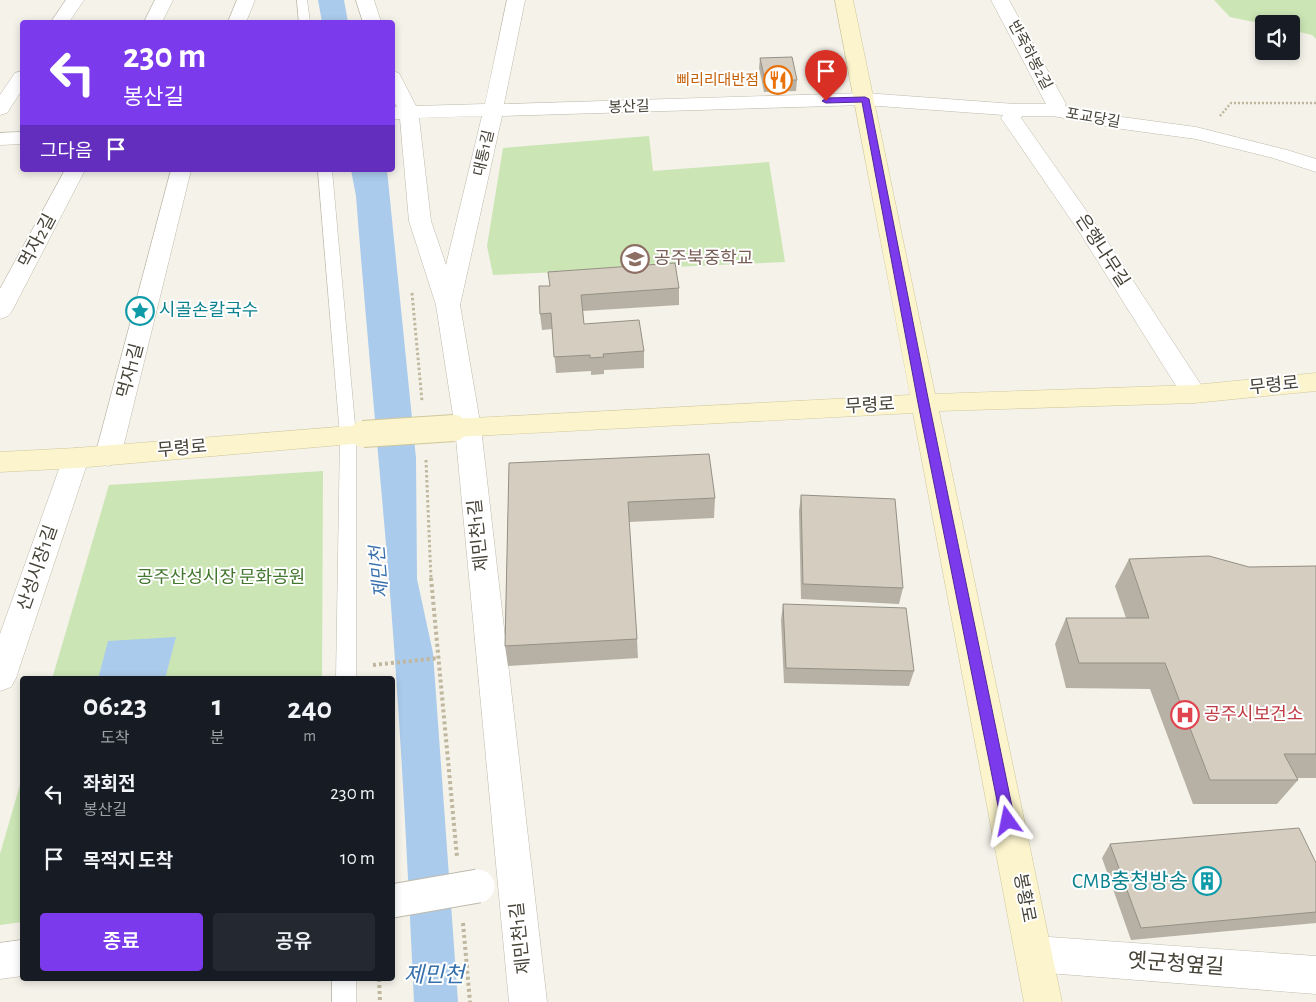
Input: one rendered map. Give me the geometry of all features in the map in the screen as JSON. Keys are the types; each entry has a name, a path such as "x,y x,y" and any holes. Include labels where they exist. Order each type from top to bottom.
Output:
{"main road":[{"name":"봉황로","path":"844,0 1035,954 1043,1002"},
{"name":"무령로","path":"0,462 108,456 461,428 924,403 1194,394 1316,382"}],"street":[{"path":"61,20 76,0"},
{"path":"154,20 164,0"},
{"path":"238,20 246,0"},
{"path":"364,0 371,20"},
{"name":"대통1길","path":"448,305 493,112 516,0"},
{"name":"반죽하봉2길","path":"1000,0 1056,104 1053,110"},
{"path":"0,109 20,80"},
{"name":"제민천1길","path":"395,88 402,113 420,221 448,305 528,1002"},
{"name":"봉산길","path":"402,113 493,112 865,99"},
{"name":"포교당길","path":"865,99 1015,110 1053,110 1122,123 1196,133 1280,154 1316,166"},
{"name":"은행나무길","path":"1015,110 1012,118 1091,233 1194,394"},
{"path":"0,139 20,138"},
{"name":"먹자2길","path":"0,311 74,172"},
{"name":"먹자1길","path":"108,456 181,172"},
{"name":"산성시장1길","path":"0,678 76,458"},
{"path":"395,900 468,874 514,879"},
{"name":"옛군청옆길","path":"1035,954 1316,974"},
{"path":"0,961 20,958"}],"lane":[{"path":"302,0 305,20"},
{"path":"325,172 356,435 346,676"},
{"path":"344,981 344,1002"}],"path":[{"path":"1217,123 1231,103 1316,103"},
{"path":"412,287 422,402"},
{"path":"425,451 431,575 439,658 468,874"},
{"path":"369,665 439,658"},
{"path":"463,921 470,1002"},
{"path":"379,981 380,1002"}],"green space":[{"path":"1214,0 1316,0 1316,39 1312,35 1300,32 1300,15 1255,15 1255,22 1230,17"},
{"name":"공주북중학교","path":"649,136 653,171 769,162 785,262 493,275 487,246 503,148"},
{"name":"공주산성시장 문화공원","path":"323,471 322,676 53,676 109,485"},
{"path":"20,785 20,922 0,925 0,854"}],"water":[{"path":"318,0 344,0 348,20 322,20"},
{"name":"제민천","path":"351,172 387,172 416,458 417,579 433,653 458,1002 414,1002 391,601 356,196"},
{"path":"176,637 166,676 99,676 108,641"}],"building":[{"path":"792,57 797,80 765,81 760,58"},
{"path":"675,263 679,288 581,295 584,324 639,320 644,351 603,354 604,357 590,358 590,355 554,357 551,313 540,314 539,286 550,286 548,272"},
{"path":"709,454 715,498 628,502 637,639 505,646 509,463"},
{"path":"801,495 895,499 903,588 803,584"},
{"path":"1209,556 1249,567 1316,566 1316,754 1284,754 1298,780 1210,780 1165,663 1079,663 1066,618 1149,618 1129,559"},
{"path":"783,604 906,608 914,671 786,668"},
{"name":"CMB충청방송","path":"1299,828 1316,863 1316,912 1141,928 1110,844"}],"place":[{"name":"삐리리대반점","path":"778,80"},
{"name":"공주북중학교","path":"635,259"},
{"name":"시골손칼국수","path":"140,311"},
{"name":"공주시보건소","path":"1185,715"},
{"name":"CMB충청방송","path":"1207,881"}],"route":[{"path":"826,101 865,99 1008,821"}]}
